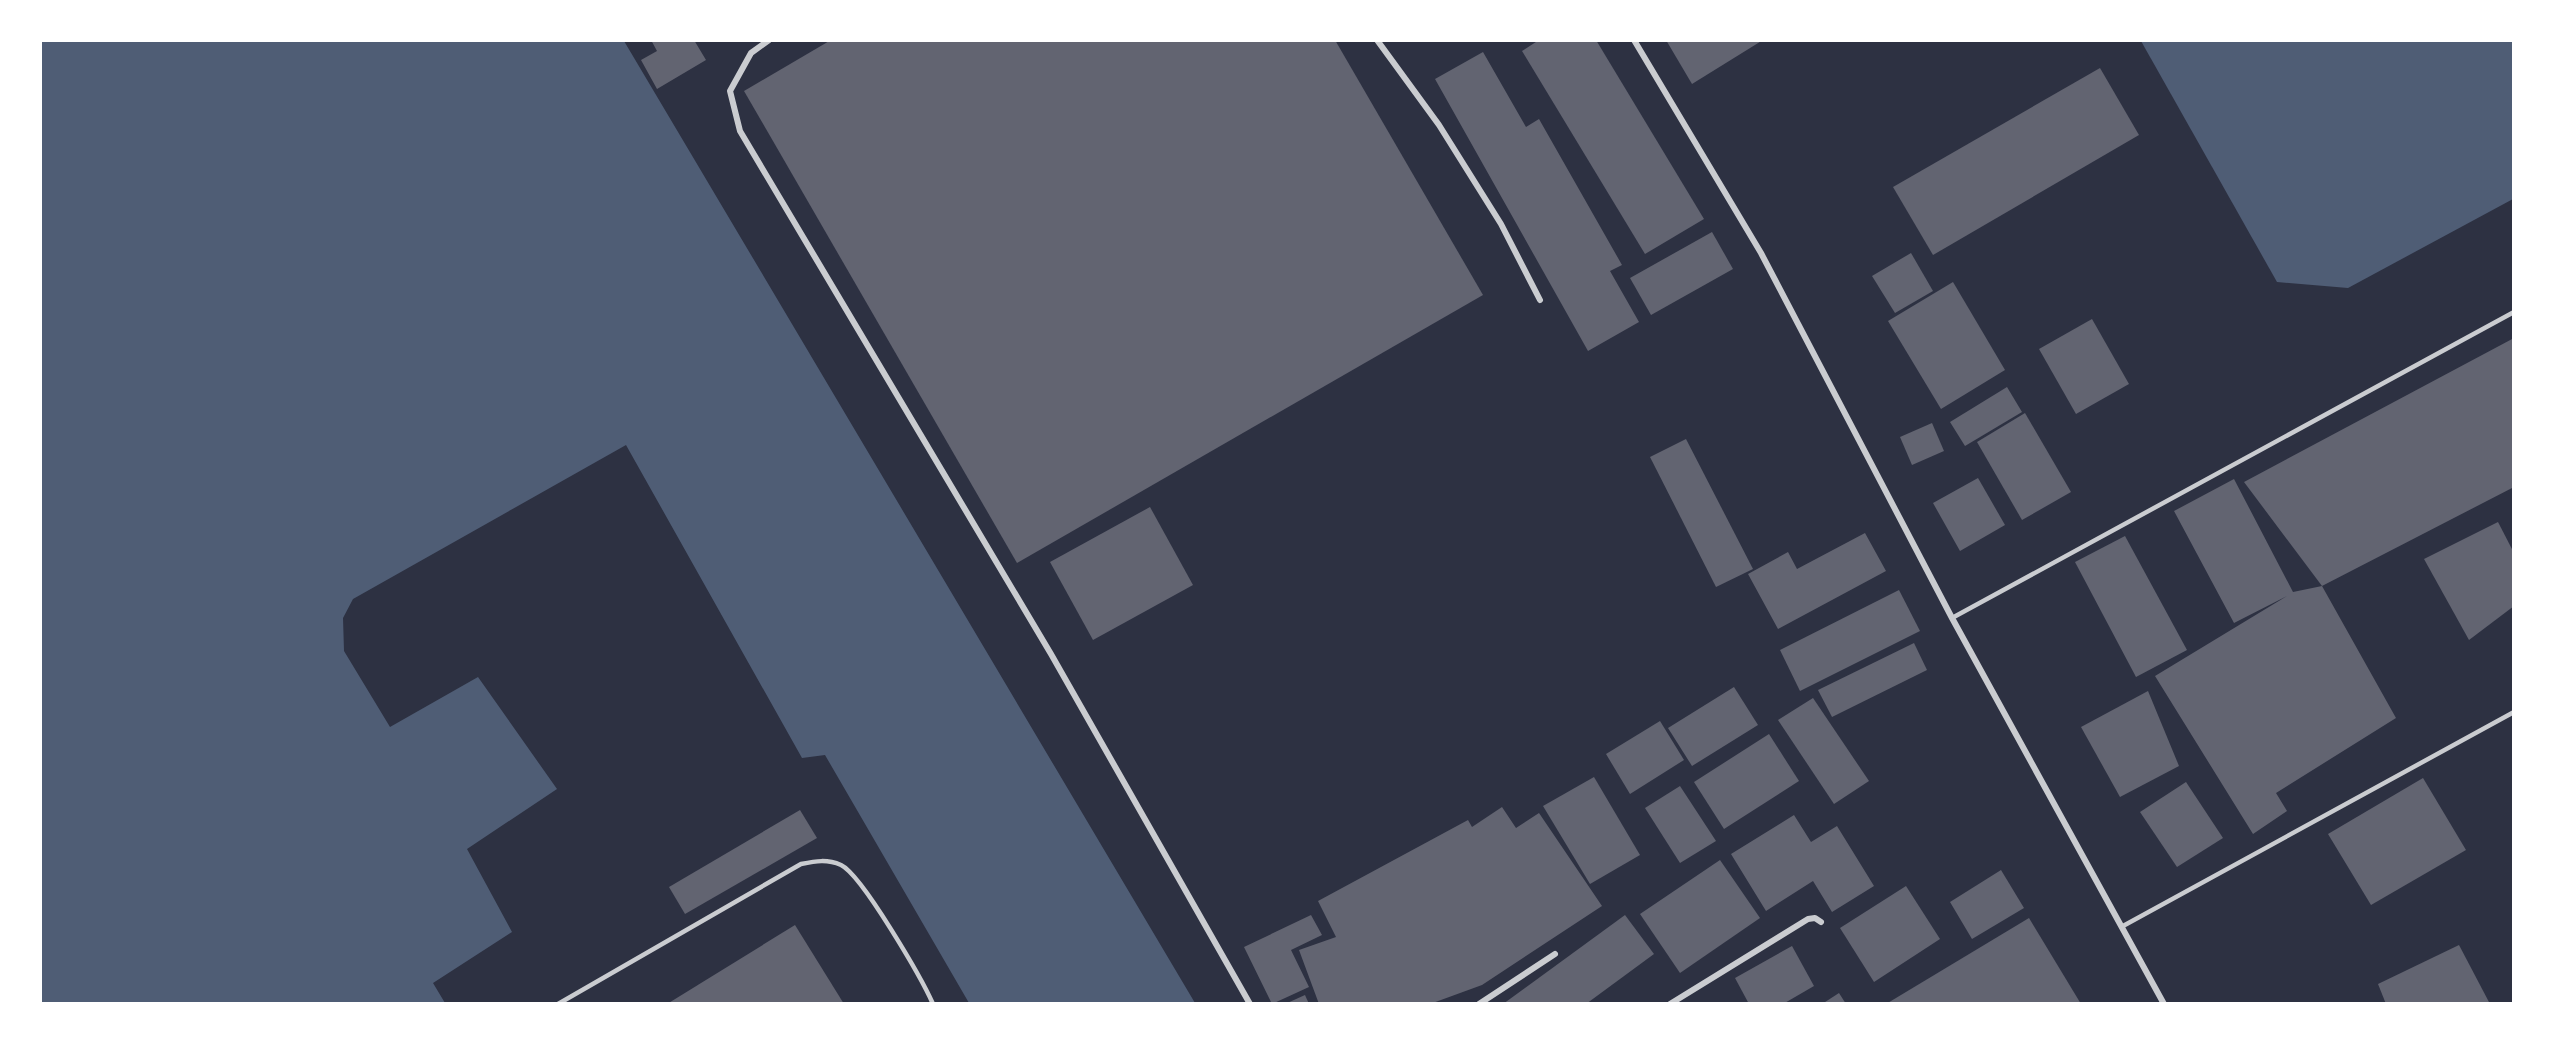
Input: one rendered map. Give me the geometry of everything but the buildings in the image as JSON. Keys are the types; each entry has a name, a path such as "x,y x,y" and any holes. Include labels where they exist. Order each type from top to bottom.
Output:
{"street":[{"path":"769,40 752,53 730,92 740,131 1052,654 1251,1004"},
{"path":"1377,40 1439,125 1502,224 1540,300"},
{"path":"1634,40 1761,253 1952,618 2164,1004"},
{"path":"1670,1004 1808,919 1815,918 1821,922"},
{"path":"1479,1004 1555,954"}],"lane":[{"path":"1952,618 2514,312"},
{"path":"2123,926 2514,712"},
{"path":"558,1004 801,864 825,860 844,866 870,897 933,1004"}],"water":[{"path":"40,41 624,41 1195,1003 969,1003 825,755 802,758 626,445 353,599 343,618 344,651 390,727 478,677 557,789 467,849 512,932 433,983 445,1003 41,1003"},
{"path":"2141,41 2513,41 2513,199 2348,288 2277,282"}]}
